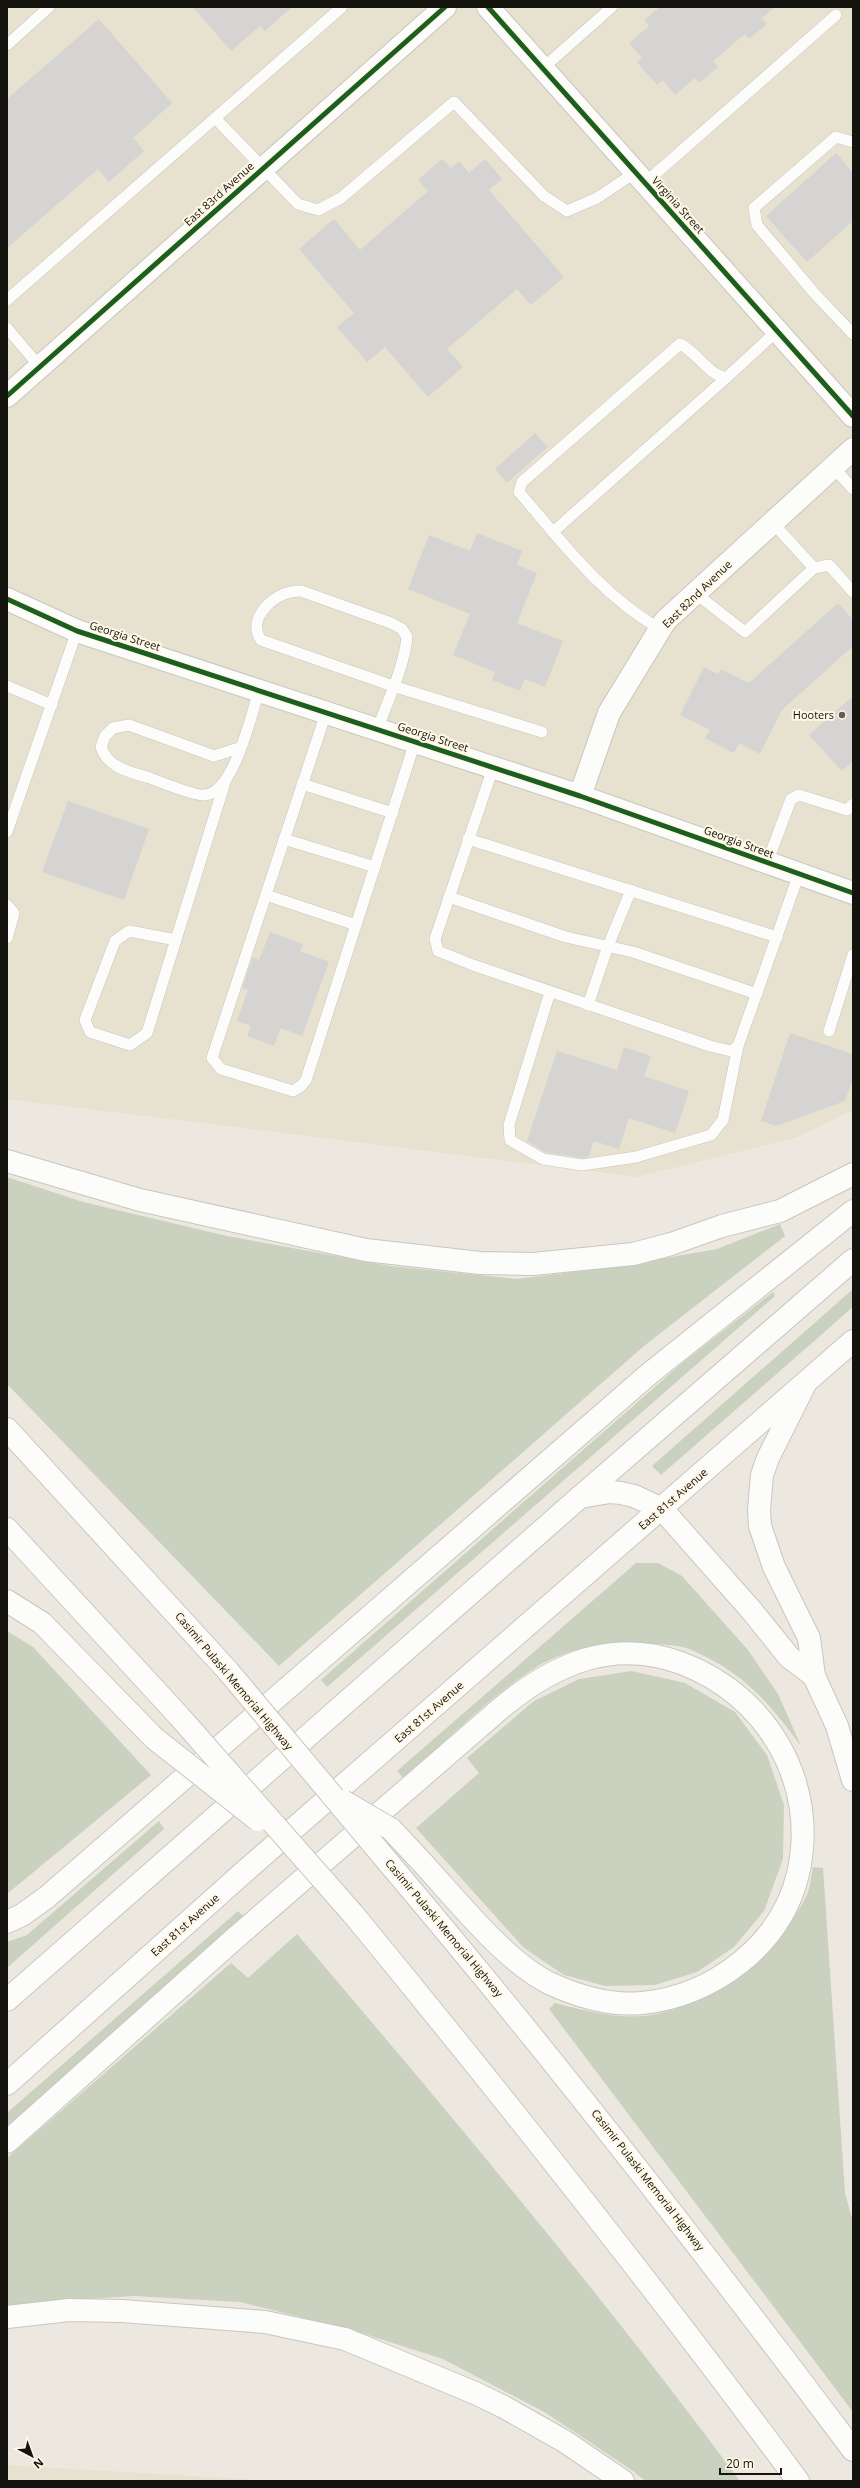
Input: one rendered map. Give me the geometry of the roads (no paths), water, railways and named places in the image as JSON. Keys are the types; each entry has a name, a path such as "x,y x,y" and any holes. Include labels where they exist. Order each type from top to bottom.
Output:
{"main road":[{"name":"East 83rd Avenue","path":"7,396 444,7"},
{"name":"Virginia Street","path":"488,7 853,416"},
{"name":"East 82nd Avenue","path":"580,796 609,713 666,621 853,450"},
{"name":"Georgia Street","path":"7,599 77,631 580,796 853,893"},
{"path":"7,1161 140,1200 366,1250 480,1263 533,1264 633,1254 671,1244 722,1226 780,1211 853,1174"},
{"path":"7,1922 22,1915 48,1897 649,1374 853,1211"},
{"path":"7,2000 580,1497 853,1260"},
{"name":"East 81st Avenue","path":"7,2084 244,1872 853,1341"},
{"path":"805,1384 768,1458 762,1475 759,1510 760,1526 768,1553 810,1638 814,1676 837,1726 853,1780"},
{"name":"Casimir Pulaski Memorial Highway","path":"7,1429 228,1671 328,1793 398,1874 586,2100 703,2250 853,2450"},
{"path":"580,1497 610,1492 621,1493 634,1496 662,1509 752,1610 789,1657 814,1676"},
{"path":"7,1529 179,1716 303,1855 353,1914 472,2059 608,2231 798,2481"},
{"path":"7,1601 42,1623 154,1738 303,1855"},
{"path":"7,2142 239,1935 500,1708 527,1686 552,1671 576,1661 605,1655 636,1655 670,1659 696,1669 722,1682 744,1700 779,1742 790,1765 799,1791 802,1817 798,1873 788,1901 771,1930 757,1947 734,1968 710,1984 678,1996 640,2004 605,2001 582,1996 548,1982 519,1964 391,1829 328,1793"},
{"path":"7,2317 69,2310 122,2311 265,2322 345,2339 475,2393 504,2407 564,2441 623,2481"}],"lane":[{"path":"7,45 49,7"},
{"path":"7,300 342,7"},
{"path":"543,68 612,7"},
{"path":"215,118 262,169 298,204 318,210 341,198 454,102 544,196 567,211 641,178 836,15"},
{"path":"853,142 836,137 754,208 757,225 815,294 853,334"},
{"path":"7,328 40,367"},
{"path":"553,532 777,331"},
{"path":"660,629 639,617 594,579 519,492 522,482 680,344 690,349 715,375 726,378"},
{"path":"834,468 853,489"},
{"path":"773,523 814,568"},
{"path":"695,593 744,632 814,568 829,565 853,592"},
{"path":"378,730 393,686 406,648 407,637 402,629 391,623 301,591 293,590 261,610 256,628 257,634 261,640 393,686 542,732"},
{"path":"7,832 77,631"},
{"path":"7,686 52,705"},
{"path":"176,940 130,931 115,941 85,1020 90,1032 130,1045 147,1033 176,940 225,782 239,748 259,691"},
{"path":"326,713 212,1058 221,1069 293,1091 301,1086 306,1080 416,742"},
{"path":"225,782 219,790 205,796 122,770 104,757 101,747 105,736 113,728 129,725 214,756 239,748"},
{"path":"493,768 435,939 438,951 550,992 710,1046 731,1050 738,1046"},
{"path":"302,784 393,813"},
{"path":"767,863 791,799 799,795 851,809"},
{"path":"284,839 375,868"},
{"path":"468,839 777,937"},
{"path":"550,992 509,1125 510,1140 543,1159 582,1164 636,1158 711,1135 722,1120 738,1046 799,874"},
{"path":"588,1005 608,946 631,890"},
{"path":"266,895 356,925"},
{"path":"449,897 566,937 633,952 757,994"},
{"path":"7,938 9,912"},
{"path":"829,1031 853,955"}],"place":[{"name":"Hooters","path":"842,715"}]}
